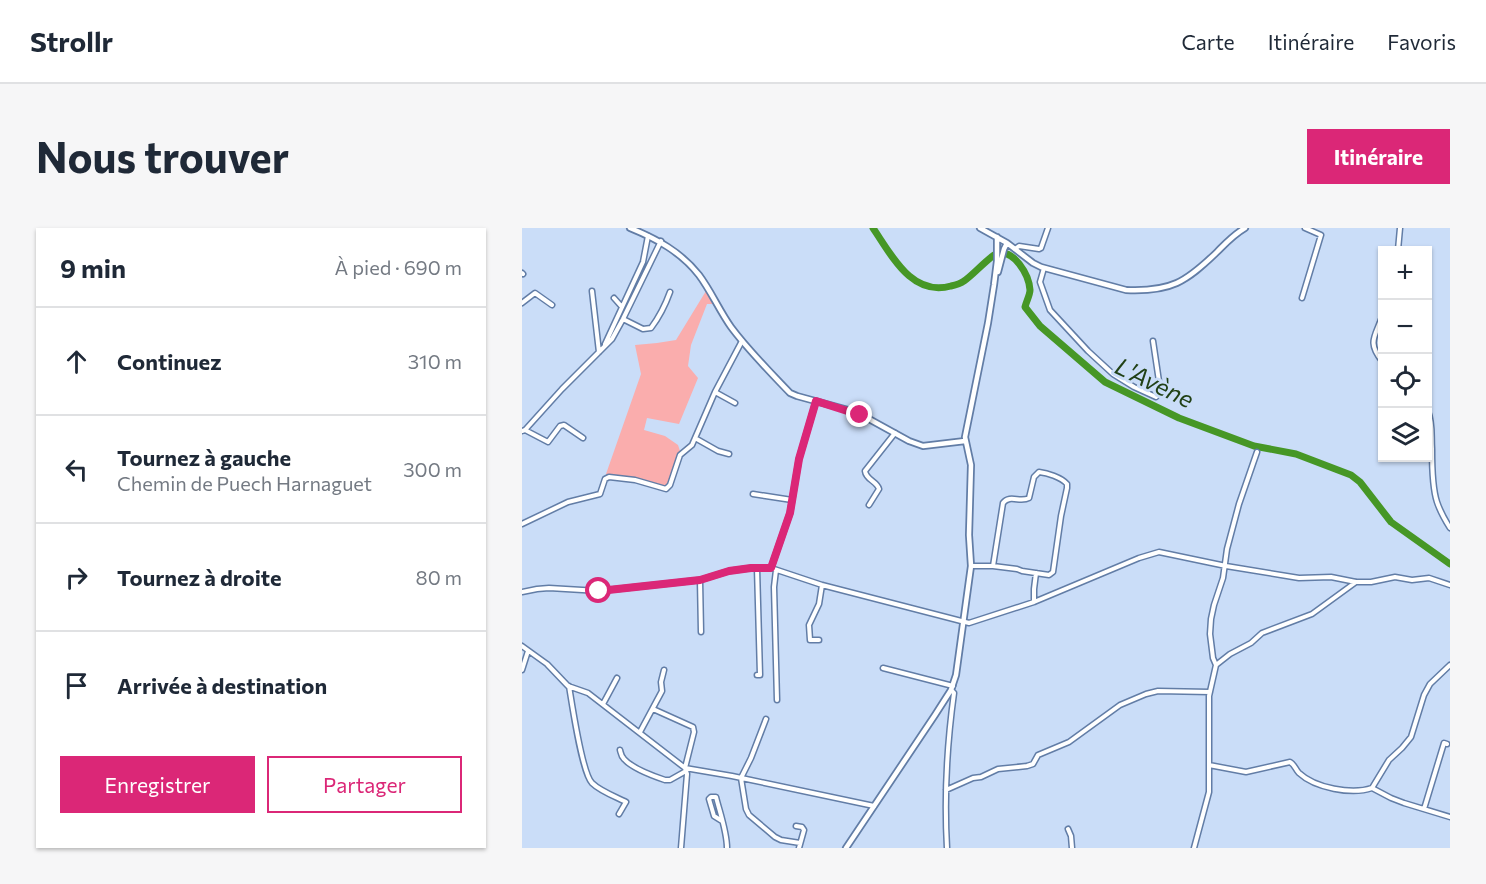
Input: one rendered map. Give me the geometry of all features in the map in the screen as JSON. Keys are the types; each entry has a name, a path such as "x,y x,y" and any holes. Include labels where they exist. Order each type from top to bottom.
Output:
{"street":[{"path":"630,228 660,241 679,254 699,275 742,341 790,393 852,411 922,446 965,441"},
{"path":"980,228 1044,268 1126,290 1173,286 1199,269 1236,230 1245,228"},
{"path":"1014,249 1019,246 1041,248 1048,228"},
{"path":"1302,298 1321,235 1305,228"},
{"path":"1398,246 1400,228"},
{"path":"604,348 643,262 648,236"},
{"path":"997,237 999,261"},
{"path":"583,438 564,425 560,426 548,442 524,430 612,339 660,241"},
{"path":"846,848 952,688 956,675 971,566 969,535 971,465 965,441 999,261 1006,246"},
{"path":"1044,268 1040,282 1050,310 1113,374 1156,397 1160,388 1153,341"},
{"path":"592,291 599,352"},
{"path":"522,303 535,292 552,305"},
{"path":"623,319 643,329 651,328 662,312 670,292"},
{"path":"614,298 622,307"},
{"path":"1378,328 1373,338 1378,354"},
{"path":"522,524 568,502 600,494 605,479 609,477 635,480 666,489 670,485 680,455 692,445 714,392 742,341"},
{"path":"714,392 735,403"},
{"path":"771,568 790,513 799,459 816,401"},
{"path":"869,505 879,486 867,477 866,471 895,433"},
{"path":"695,438 718,451 729,454"},
{"path":"1194,848 1209,792 1210,692 1216,665 1213,658 1210,619 1226,566 1227,549 1239,504 1257,452"},
{"path":"1432,457 1436,502 1450,528"},
{"path":"971,566 993,566 1049,575 1053,572 1067,484 1065,481 1039,472 1034,477 1029,498 1026,500 1009,499 1004,503 993,566"},
{"path":"753,494 792,500"},
{"path":"522,592 549,588 599,591 700,580 729,571 771,568 872,599 969,623 1034,602 1158,552 1299,578 1371,582 1395,577 1412,580 1429,578 1450,585"},
{"path":"757,568 760,675 757,675"},
{"path":"777,570 774,587 779,685 777,700"},
{"path":"1034,602 1036,573"},
{"path":"700,580 701,632"},
{"path":"1216,665 1230,654 1251,643 1262,633 1312,614 1356,582"},
{"path":"819,640 810,640 808,625 819,604 822,585"},
{"path":"522,646 547,664 568,686 588,693 685,770 687,774 681,848"},
{"path":"522,670 528,651"},
{"path":"1209,765 1246,772 1290,762 1294,764 1299,773 1328,788 1346,791 1372,788 1389,760 1412,738 1424,695 1430,684 1450,665"},
{"path":"883,668 952,688"},
{"path":"640,732 662,691 664,670"},
{"path":"603,704 617,678"},
{"path":"568,686 588,777 594,784 626,802 619,814"},
{"path":"946,848 948,738 954,693 952,688"},
{"path":"946,790 998,769 1033,764 1038,755 1069,742 1119,705 1146,694 1158,691 1210,692"},
{"path":"653,709 693,727 694,732 685,770"},
{"path":"766,719 741,778 748,813 775,837 799,846 804,830 796,826"},
{"path":"1424,809 1444,743 1447,744"},
{"path":"620,750 624,759 642,771 661,779 670,780 685,770 741,778 874,806"},
{"path":"1372,788 1391,798 1450,817"},
{"path":"722,821 714,816 711,797 716,797 722,821 727,844 727,848"},
{"path":"1068,829 1072,848"}],"shaded area":[{"path":"706,291 714,304 707,304 691,345 688,366 698,378 679,424 647,418 644,430 665,436 678,445 680,451 669,483 665,487 621,476 608,478 606,474 641,374 635,345 676,340"}],"waterway":[{"name":"L'Avène","path":"873,228 904,272 925,286 937,288 958,284 996,254 1009,255 1024,270 1027,277 1030,292 1025,307 1040,326 1105,382 1179,418 1254,446 1296,454 1351,475 1360,482 1391,522 1450,564"}],"route":[{"path":"599,591 700,580 729,571 751,568 771,568 790,513 799,459 816,401 860,415"}]}
